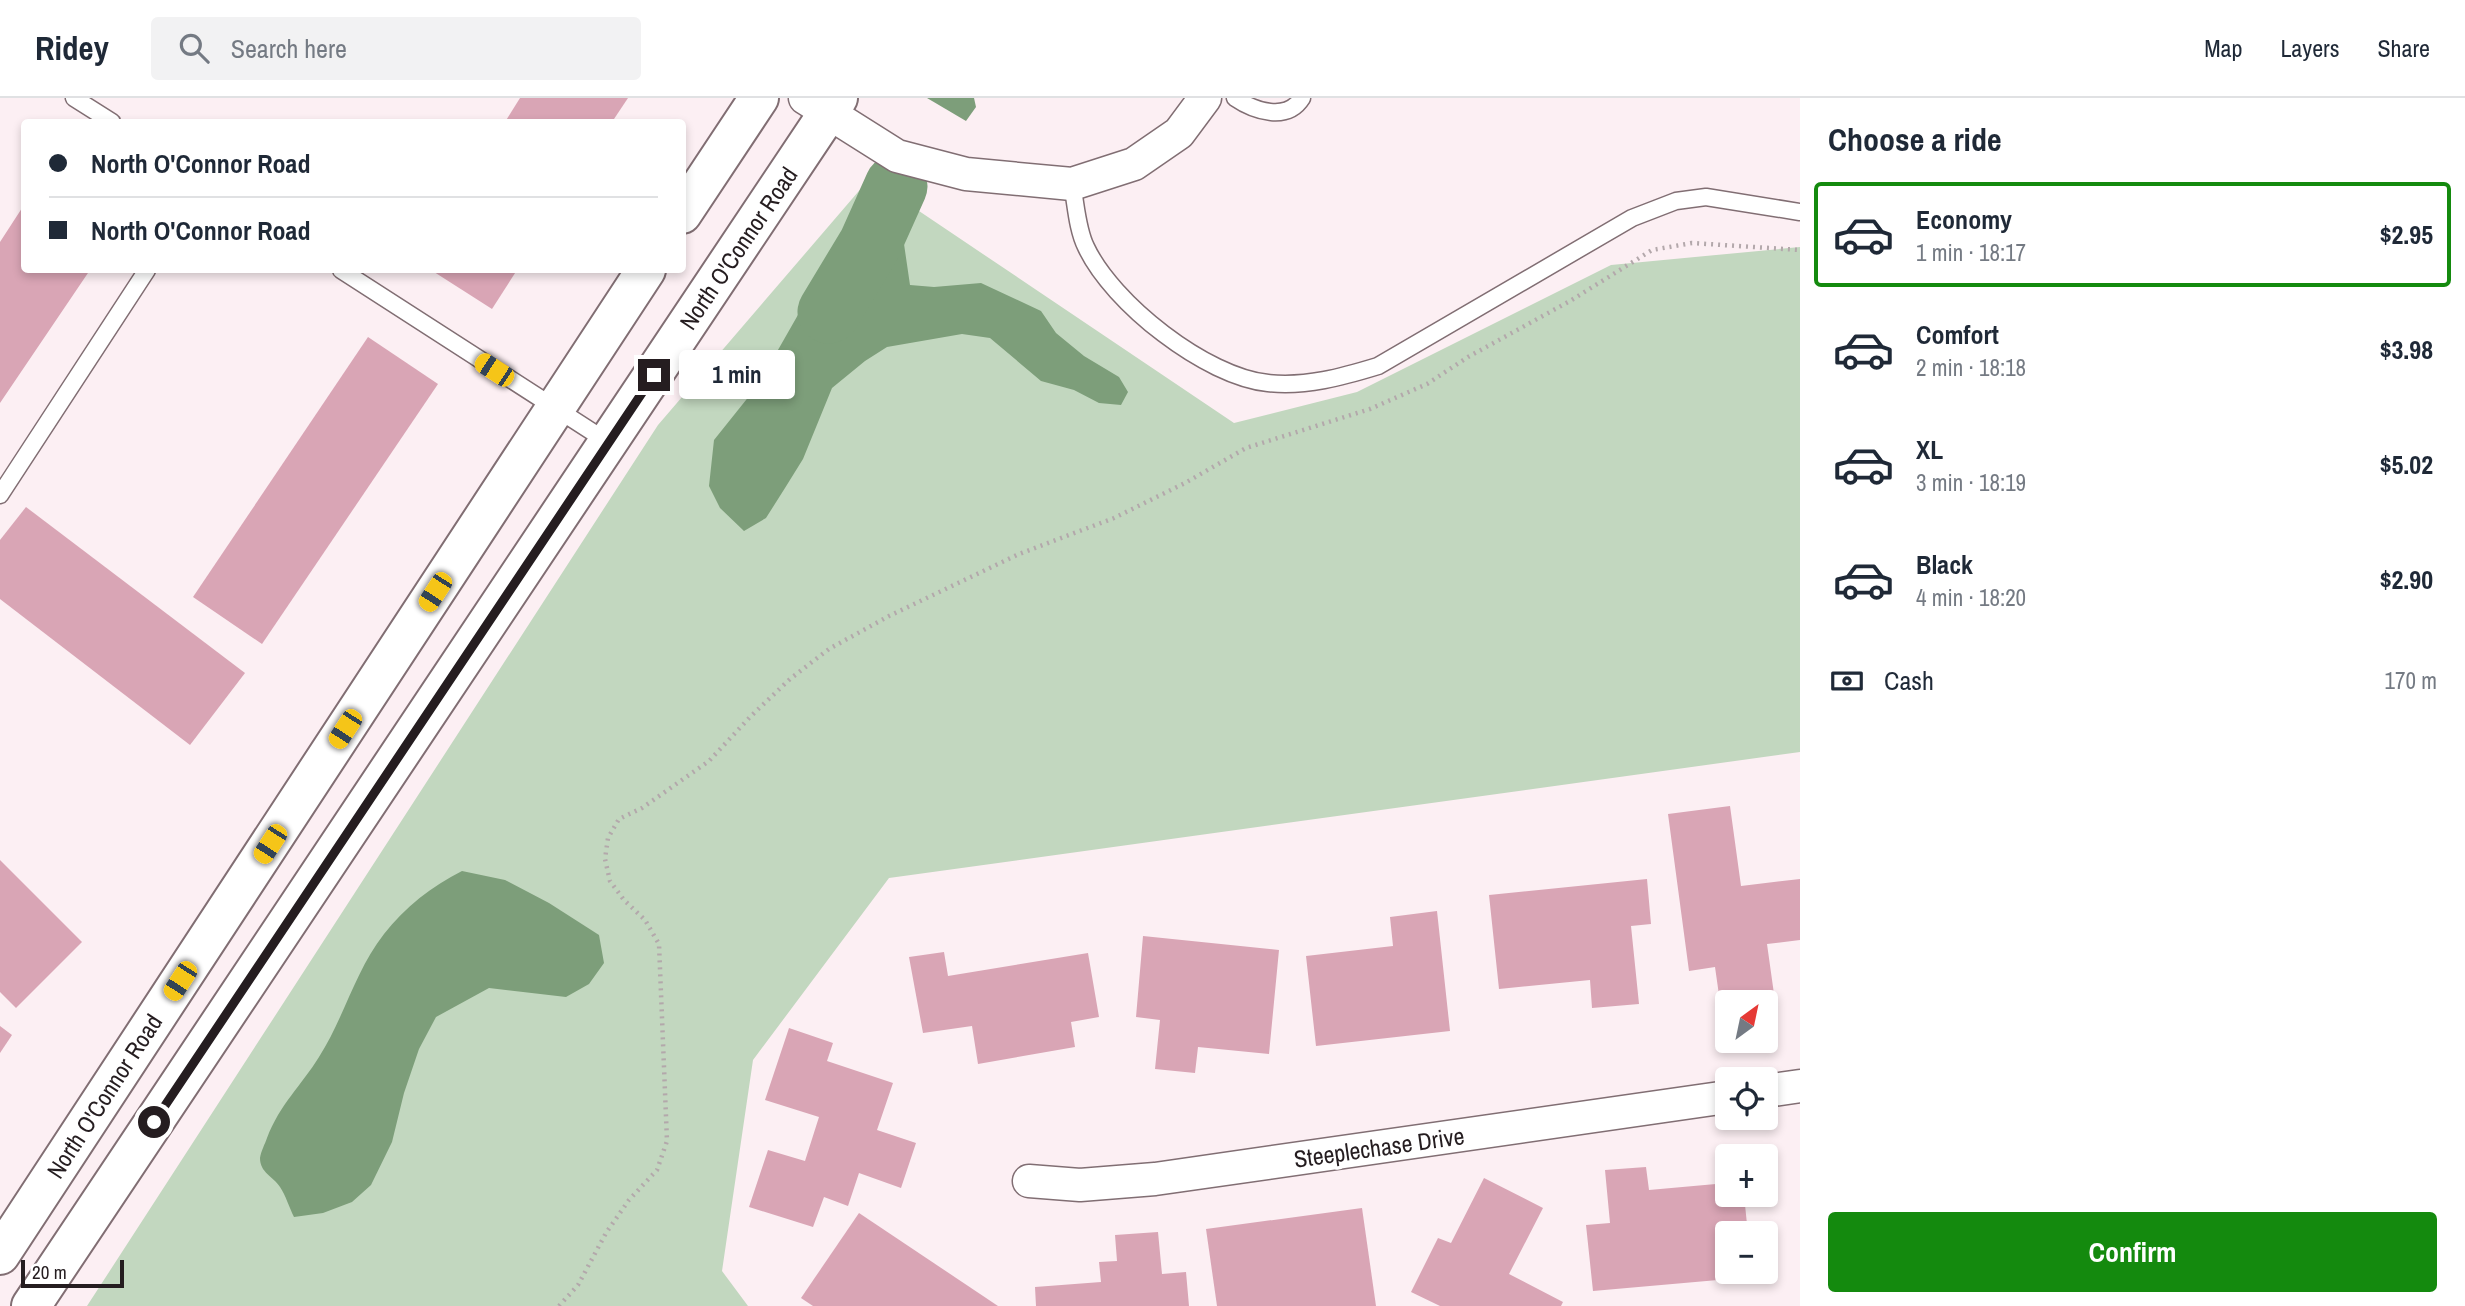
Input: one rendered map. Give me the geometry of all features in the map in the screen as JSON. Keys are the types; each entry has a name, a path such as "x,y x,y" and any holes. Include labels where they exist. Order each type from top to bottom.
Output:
{"main road":[{"path":"686,208 759,98"},
{"name":"North O'Connor Road","path":"31,1306 608,442 824,103"},
{"name":"North O'Connor Road","path":"0,1255 644,273"}],"street":[{"path":"824,103 897,156 966,174 1072,184 1133,164 1179,134 1205,98"},
{"path":"1778,1089 1800,1086"},
{"name":"Steeplechase Drive","path":"1029,1181 1080,1185 1155,1179 1715,1099"}],"lane":[{"path":"75,98 107,119"},
{"path":"1235,98 1251,108 1278,113 1298,105 1303,98"},
{"path":"1072,184 1085,245 1109,284 1148,322 1191,352 1239,376 1267,383 1298,384 1333,380 1378,366 1632,218 1676,201 1706,197 1800,212"},
{"path":"0,495 145,273"},
{"path":"346,273 608,442"}],"path":[{"path":"559,1306 578,1284 606,1233 629,1200 657,1170 667,1141 659,944 645,920 624,900 610,881 605,859 606,849 608,838 619,819 642,808 709,761 780,688 829,649 1019,554 1114,518 1247,448 1370,409 1427,384 1468,357 1570,301 1652,250 1692,243 1800,250"}],"shaded area":[{"path":"927,98 974,98 976,107 966,121"},
{"path":"870,178 1234,423 1357,392 1611,265 1800,247 1800,752 889,878 753,1060 722,1271 748,1306 87,1306 658,425"},
{"path":"861,236 904,244 910,285 934,287 981,283 1041,311 1056,333 1084,356 1119,377 1128,392 1121,405 1099,403 1074,390 1041,381 990,338 962,334 887,347 832,388 803,459 766,518 744,531 720,508 709,486 714,440 758,385 819,278"},
{"path":"462,871 505,880 549,903 599,935 604,963 589,984 566,997 489,988 436,1017 419,1049 404,1093 392,1142 371,1185 352,1202 323,1213 294,1217 280,1187 264,1171 261,1163 261,1153 272,1126 328,1042 365,963 384,934 420,898"}],"building":[{"path":"520,98 628,98 614,119 507,119"},
{"path":"21,210 21,273 88,273 0,403 0,242"},
{"path":"436,273 515,273 492,309"},
{"path":"368,337 438,384 262,644 193,597"},
{"path":"26,507 245,673 190,745 0,599 0,540"},
{"path":"1730,806 1741,886 1800,879 1800,940 1767,944 1773,990 1718,990 1715,967 1689,971 1668,814"},
{"path":"0,860 82,942 16,1008 0,992"},
{"path":"1647,879 1651,924 1631,926 1639,1004 1592,1008 1590,980 1499,989 1489,895"},
{"path":"1437,911 1450,1031 1316,1046 1306,956 1393,946 1390,917"},
{"path":"1143,936 1279,950 1269,1054 1198,1047 1195,1073 1155,1069 1160,1020 1136,1017"},
{"path":"944,952 948,976 1088,953 1099,1017 1071,1022 1075,1047 978,1064 972,1026 923,1033 909,957"},
{"path":"0,1026 12,1035 0,1053"},
{"path":"789,1028 833,1043 827,1061 893,1083 877,1130 916,1143 901,1188 859,1173 848,1206 824,1197 813,1227 749,1207 768,1150 805,1161 819,1117 765,1100"},
{"path":"1646,1167 1649,1190 1715,1184 1715,1207 1745,1207 1747,1221 1715,1221 1715,1280 1593,1291 1586,1225 1610,1223 1605,1170"},
{"path":"1484,1178 1543,1208 1509,1274 1563,1302 1561,1306 1440,1306 1411,1292 1438,1238 1451,1243"},
{"path":"1362,1208 1376,1306 1217,1306 1206,1229"},
{"path":"859,1213 998,1306 813,1306 801,1298"},
{"path":"1158,1232 1162,1274 1186,1272 1189,1306 1036,1306 1035,1287 1101,1282 1099,1262 1117,1261 1115,1235"}],"waterway":[{"path":"829,312 870,244 896,186"}],"route":[{"path":"154,1122 654,375"}]}
